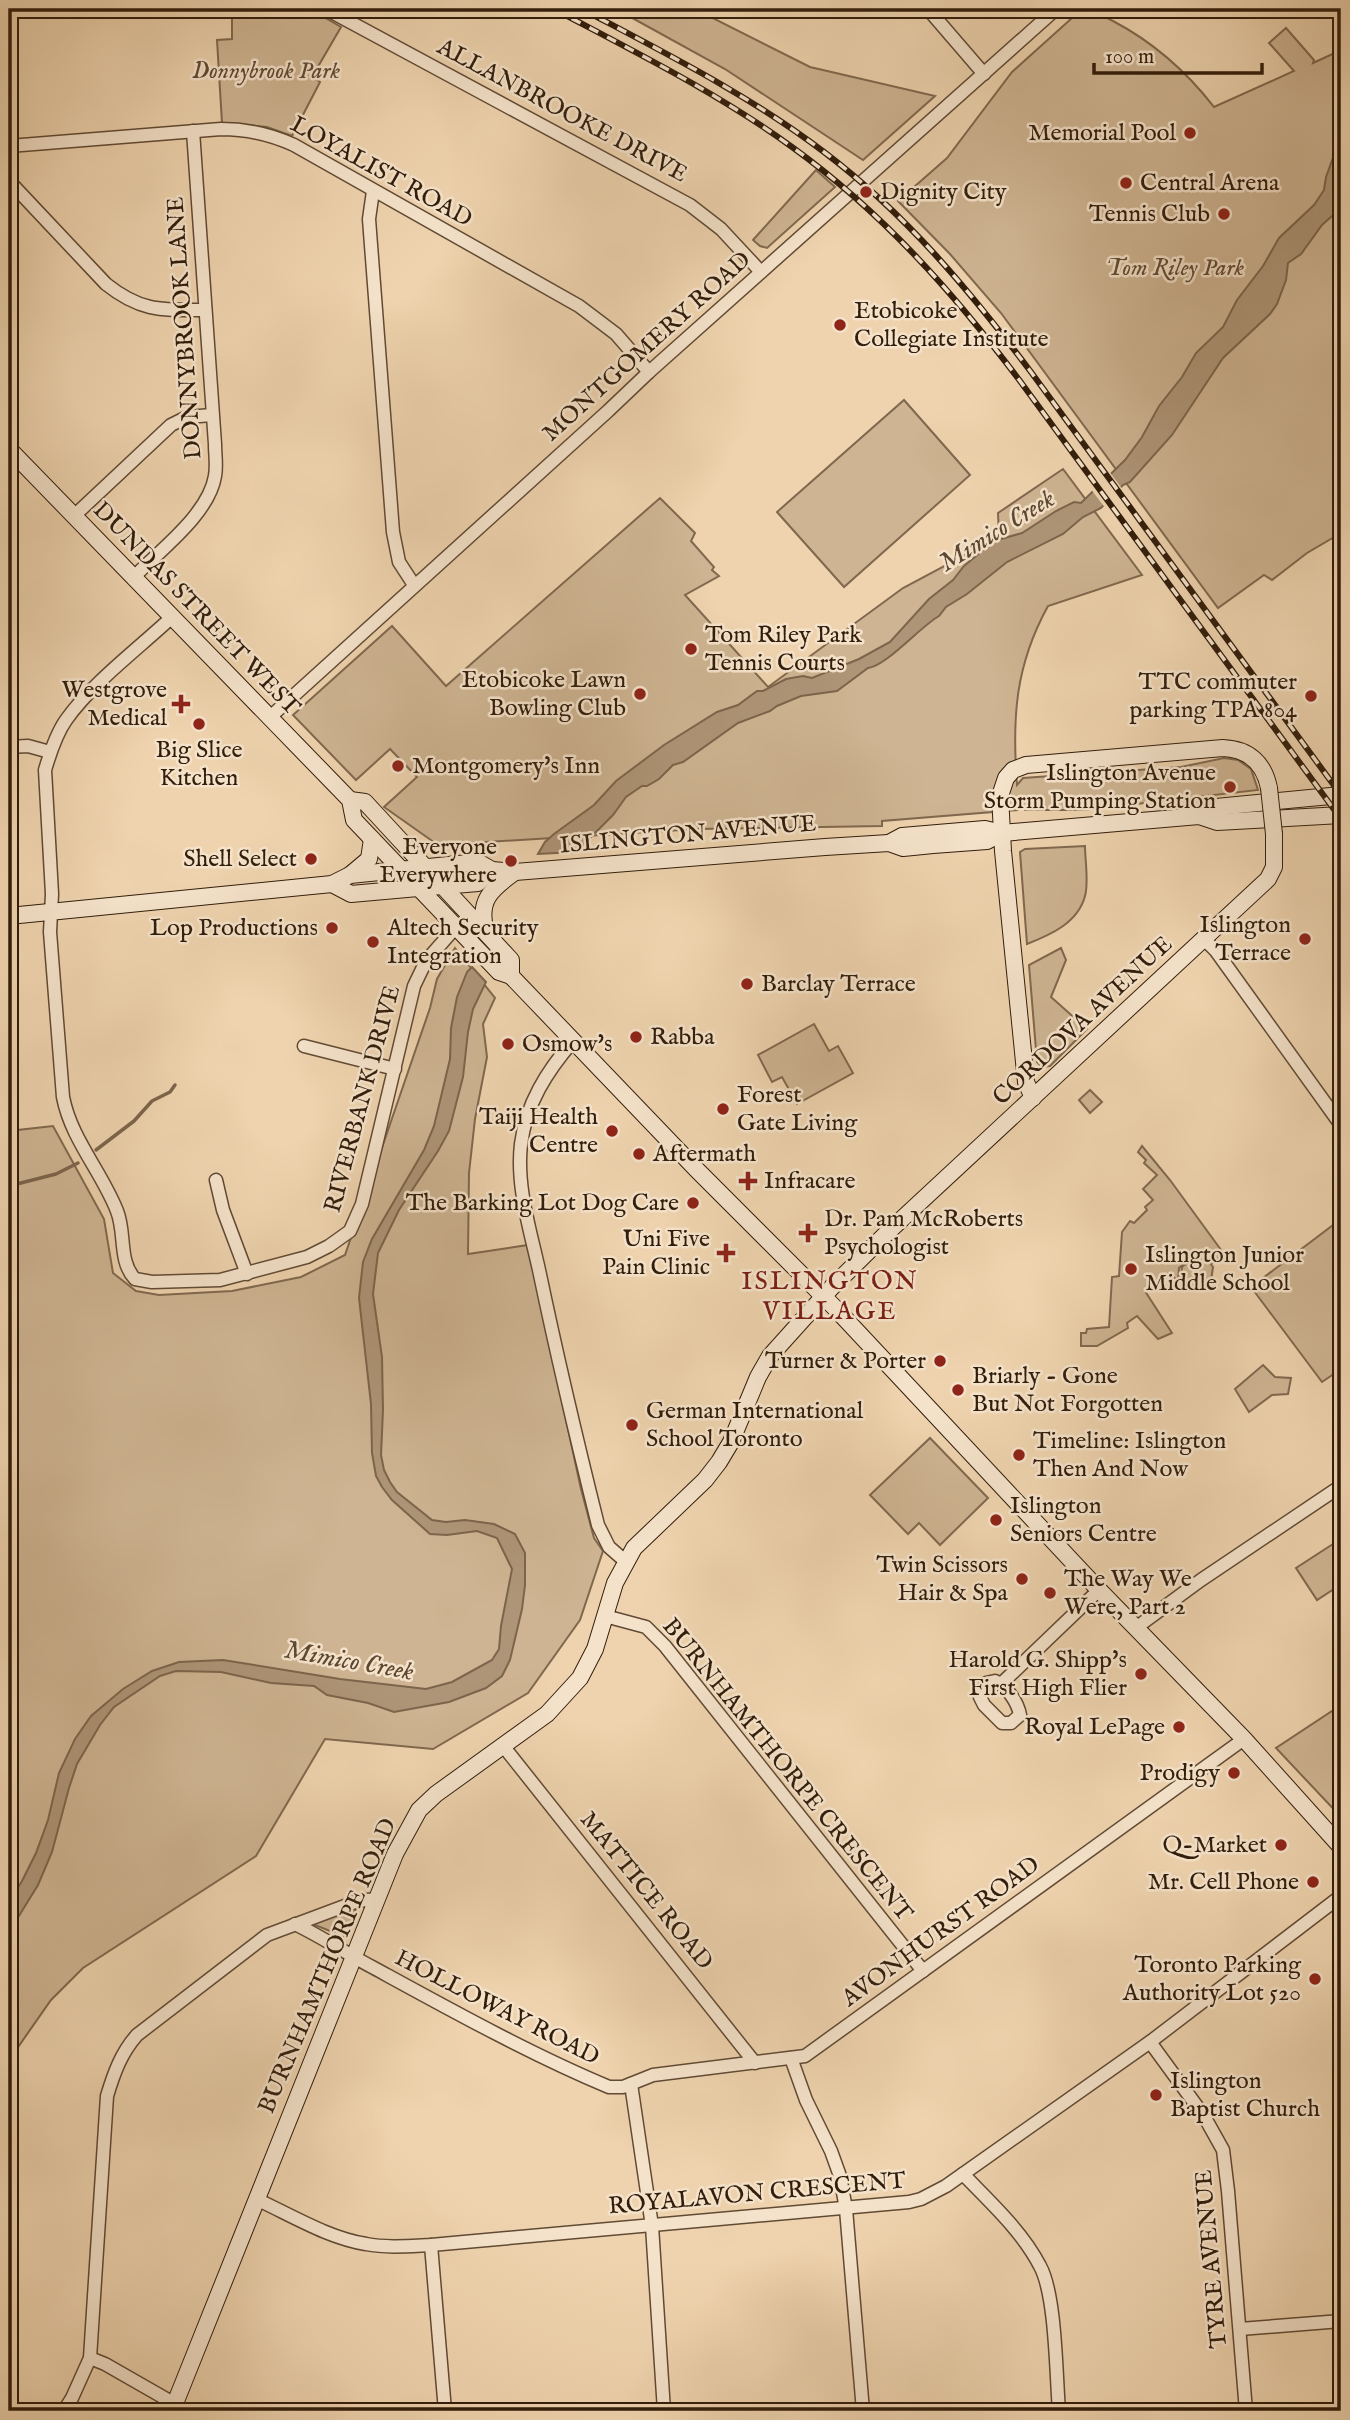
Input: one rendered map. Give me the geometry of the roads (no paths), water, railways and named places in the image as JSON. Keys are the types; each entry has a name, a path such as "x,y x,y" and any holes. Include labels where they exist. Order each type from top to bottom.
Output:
{"main road":[{"name":"DUNDAS STREET WEST","path":"9,449 350,800 354,820 455,928 499,972 511,976 726,1200 824,1296 1099,1590 1244,1739 1341,1847"},
{"name":"CORDOVA AVENUE","path":"824,1296 889,1231 1205,940 1268,879 1274,867 1269,788 1263,769 1253,758 1231,748 1026,765 1013,770 1002,786 1002,833 1026,1082 1033,1098"},
{"name":"ISLINGTON AVENUE","path":"9,916 332,884 350,875 478,862 492,870 515,872 889,843 904,848 987,841 1002,833 1199,816 1216,807 1341,795"},
{"name":"DUNDAS STREET WEST","path":"350,800 365,802 486,932 511,960 511,976"},
{"name":"ISLINGTON AVENUE","path":"1199,816 1217,822 1341,815"},
{"path":"350,875 369,859 372,839"},
{"name":"ISLINGTON AVENUE","path":"332,884 351,894 478,883 492,870"},
{"path":"486,932 482,919 485,901 494,887 515,872"},
{"name":"BURNHAMTHORPE ROAD","path":"173,2408 395,1854 419,1810 456,1778 504,1747 547,1714 580,1678 595,1649 615,1583 625,1561 715,1467 731,1442 758,1377 770,1356 824,1296"}],"street":[{"name":"ALLANBROOKE DRIVE","path":"326,9 690,205 721,229 761,272"},
{"path":"928,9 984,74"},
{"name":"MONTGOMERY ROAD","path":"269,718 649,372 1056,9"},
{"name":"LOYALIST ROAD","path":"9,146 228,129 274,136 589,312 616,334 649,372"},
{"name":"DONNYBROOK LANE","path":"135,576 198,513 211,491 216,466 193,131"},
{"path":"9,181 106,284 120,295 144,307 155,309 205,310"},
{"path":"373,191 369,219 392,523 399,562 414,585"},
{"path":"75,515 171,425 187,417 212,415"},
{"name":"RIVERBANK DRIVE","path":"172,617 66,719 50,752 45,780 51,894 49,913 66,1111 120,1217 127,1269 135,1279 143,1282 220,1280 247,1274 307,1256 350,1231 362,1205 414,986 441,940 455,928"},
{"path":"9,747 27,746 50,752"},
{"path":"1205,940 1216,951 1341,1125"},
{"path":"573,1041 537,1090 527,1116 521,1144 522,1190 595,1513 605,1541 625,1561"},
{"path":"304,1046 395,1069"},
{"path":"216,1180 223,1210 247,1274"},
{"path":"1137,1627 1206,1576 1341,1486"},
{"path":"1001,1684 1099,1590"},
{"name":"BURNHAMTHORPE CRESCENT","path":"605,1616 646,1627 665,1646 923,1971"},
{"name":"AVONHURST ROAD","path":"631,2084 653,2075 805,2056 1244,1739"},
{"name":"MATTICE ROAD","path":"504,1747 755,2063"},
{"name":"ROYALAVON CRESCENT","path":"256,2199 352,2241 389,2246 431,2245 652,2226 921,2199 963,2174 1150,2042 1341,1896"},
{"path":"64,2411 90,2358 107,2096 114,2072 128,2045 137,2035 267,1935 358,1901 377,1899"},
{"name":"HOLLOWAY ROAD","path":"295,1924 425,1996 588,2078 609,2087 631,2084"},
{"name":"TYRE AVENUE","path":"1150,2042 1204,2116 1223,2150 1246,2411"},
{"path":"791,2058 806,2100 840,2176 846,2208 863,2411"},
{"path":"631,2084 652,2226 664,2411"},
{"path":"963,2174 1007,2220 1041,2267 1050,2304 1059,2411"},
{"path":"431,2245 444,2411"},
{"path":"1240,2329 1341,2321"},
{"path":"90,2358 105,2364 173,2408"}],"waterway":[{"path":"96,1150 134,1121 152,1101 170,1092 175,1085"},
{"path":"9,1186 56,1174 78,1163"}],"railway":[{"path":"554,9 676,74 764,127 825,172 915,255 969,316 1020,381 1341,819"},
{"path":"582,9 706,76 795,131 854,176 909,227 960,283 1031,372 1341,795"}],"place":[{"name":"Memorial Pool","path":"1190,133"},
{"name":"Central Arena","path":"1126,183"},
{"name":"Dignity City","path":"866,192"},
{"name":"Tennis Club","path":"1224,214"},
{"name":"Etobicoke Collegiate Institute","path":"840,325"},
{"name":"Tom Riley Park Tennis Courts","path":"691,649"},
{"name":"Etobicoke Lawn Bowling Club","path":"640,694"},
{"name":"TTC commuter parking TPA 804","path":"1311,696"},
{"name":"Westgrove Medical","path":"181,704"},
{"name":"Big Slice Kitchen","path":"199,724"},
{"name":"Montgomery's Inn","path":"398,766"},
{"name":"Islington Avenue Storm Pumping Station","path":"1230,787"},
{"name":"Shell Select","path":"311,859"},
{"name":"Everyone Everywhere","path":"511,861"},
{"name":"Lop Productions","path":"332,928"},
{"name":"Islington Terrace","path":"1305,939"},
{"name":"Altech Security Integration","path":"373,942"},
{"name":"Barclay Terrace","path":"747,984"},
{"name":"Rabba","path":"636,1037"},
{"name":"Osmow's","path":"508,1044"},
{"name":"Forest Gate Living","path":"723,1109"},
{"name":"Taiji Health Centre","path":"612,1131"},
{"name":"Aftermath","path":"639,1154"},
{"name":"Infracare","path":"748,1181"},
{"name":"The Barking Lot Dog Care","path":"693,1203"},
{"name":"Dr. Pam McRoberts Psychologist","path":"808,1233"},
{"name":"Uni Five Pain Clinic","path":"726,1253"},
{"name":"Islington Junior Middle School","path":"1131,1269"},
{"name":"Turner & Porter","path":"940,1361"},
{"name":"Briarly - Gone But Not Forgotten","path":"958,1390"},
{"name":"German International School Toronto","path":"632,1425"},
{"name":"Timeline: Islington Then And Now","path":"1019,1455"},
{"name":"Islington Seniors Centre","path":"996,1520"},
{"name":"Twin Scissors Hair & Spa","path":"1022,1579"},
{"name":"The Way We Were, Part 2","path":"1050,1593"},
{"name":"Harold G. Shipp's First High Flier","path":"1141,1674"},
{"name":"Royal LePage","path":"1179,1727"},
{"name":"Prodigy","path":"1234,1773"},
{"name":"Q-Market","path":"1281,1845"},
{"name":"Mr. Cell Phone","path":"1313,1882"},
{"name":"Toronto Parking Authority Lot 520","path":"1315,1979"},
{"name":"Islington Baptist Church","path":"1156,2095"}],"district":[{"name":"ISLINGTON VILLAGE","path":"830,1296"}],"park label":[{"name":"Donnybrook Park","path":"266,71"},
{"name":"Tom Riley Park","path":"1175,268"}],"water label":[{"name":"Mimico Creek","path":"997,531"},
{"name":"Mimico Creek","path":"349,1661"}]}
